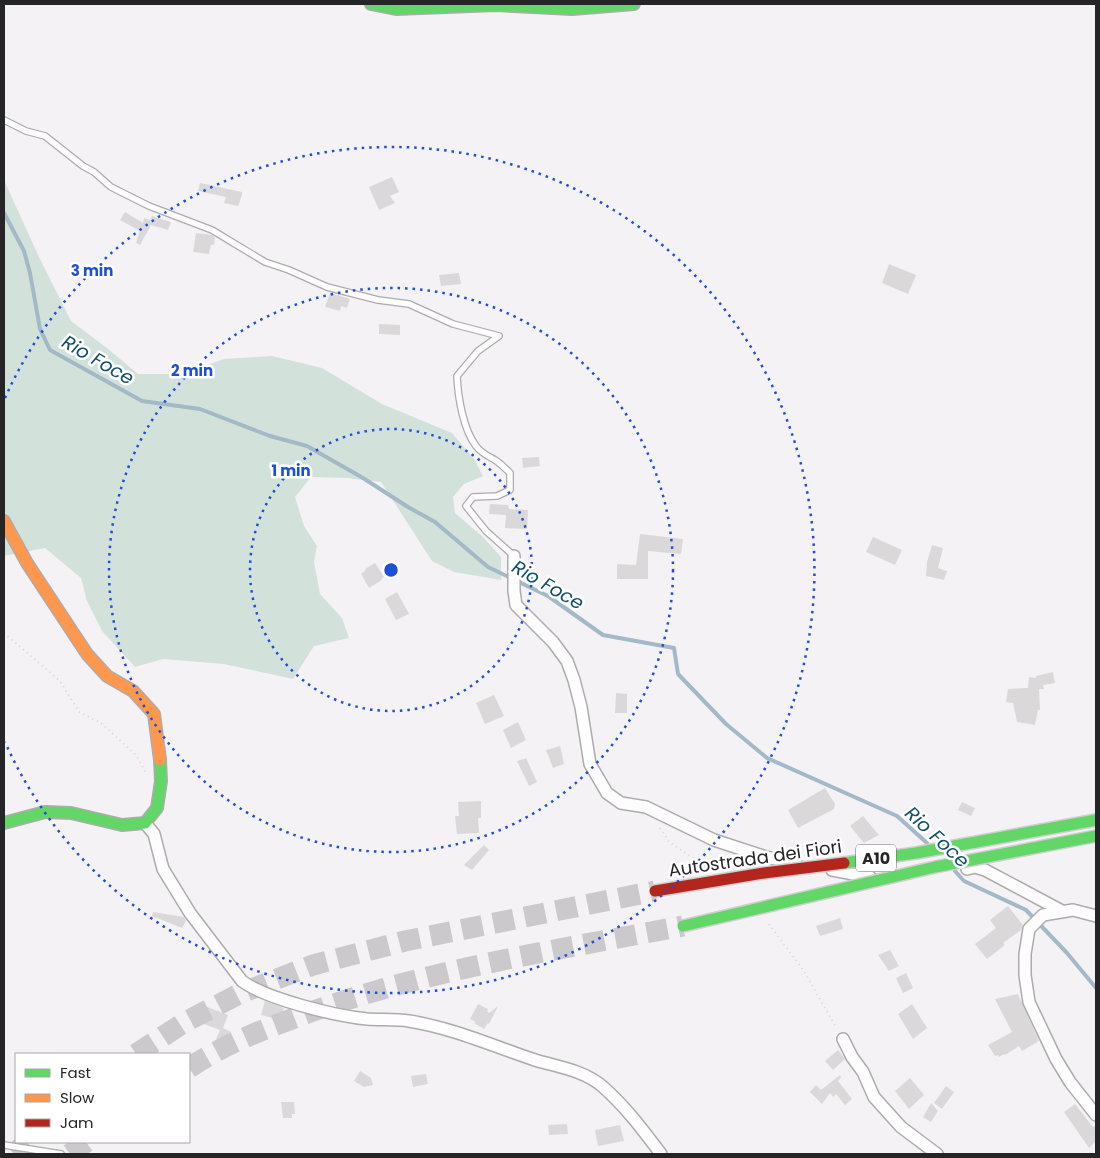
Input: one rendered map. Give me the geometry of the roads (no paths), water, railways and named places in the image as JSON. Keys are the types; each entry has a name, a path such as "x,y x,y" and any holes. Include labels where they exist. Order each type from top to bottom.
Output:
{"main road":[{"path":"371,4 396,9 496,5 572,9 634,4"},
{"path":"4,521 27,563 87,654 107,676 133,691 154,714 160,751 161,781 157,808 146,823 122,825 71,813 45,812 4,823"},
{"name":"Autostrada dei Fiori","path":"655,891 764,873 916,853 1096,820"},
{"name":"A10","path":"682,926 936,867 1096,836"}],"street":[{"path":"514,556 516,605 553,642 568,661 581,707 590,764 607,793 621,803 646,807 714,840 766,857 876,879 918,881 975,867 985,870 1062,911"},
{"path":"146,823 154,834 163,870 190,913 242,981 253,989 320,1010 365,1019 408,1021 448,1029 536,1060 580,1073 601,1085 634,1117 661,1154"},
{"path":"1096,916 1073,910 1043,915 1029,929 1025,954 1025,975 1029,1002 1056,1059 1070,1082 1096,1115"},
{"path":"843,1039 874,1097 901,1127 937,1154"}],"lane":[{"path":"4,120 26,131 45,136 83,166 94,172 111,188 149,206 212,230 265,262 289,270 327,287 378,300 409,304 453,324 499,336 478,351 457,376 458,393 468,428 476,446 486,456 496,461 510,473 510,490 497,496 473,496 466,506 486,530 514,556"},
{"path":"4,1145 61,1154"}],"waterway":[{"name":"Rio Foce","path":"4,213 24,251 40,329 50,350 142,401 200,409 270,436 307,446 435,522 488,567 548,596 603,635 674,648 678,674 726,724 767,758 897,816 927,843"},
{"name":"Rio Foce","path":"955,871 964,881 1026,910 1067,953 1096,988"}],"tunnel":[{"path":"138,1053 185,1022 241,993 313,965 405,941 655,891"},
{"path":"190,1067 239,1040 265,1029 339,1002 387,988 485,964 683,926"},
{"path":"14,1154 26,1143"},
{"path":"70,1154 85,1143"}]}
